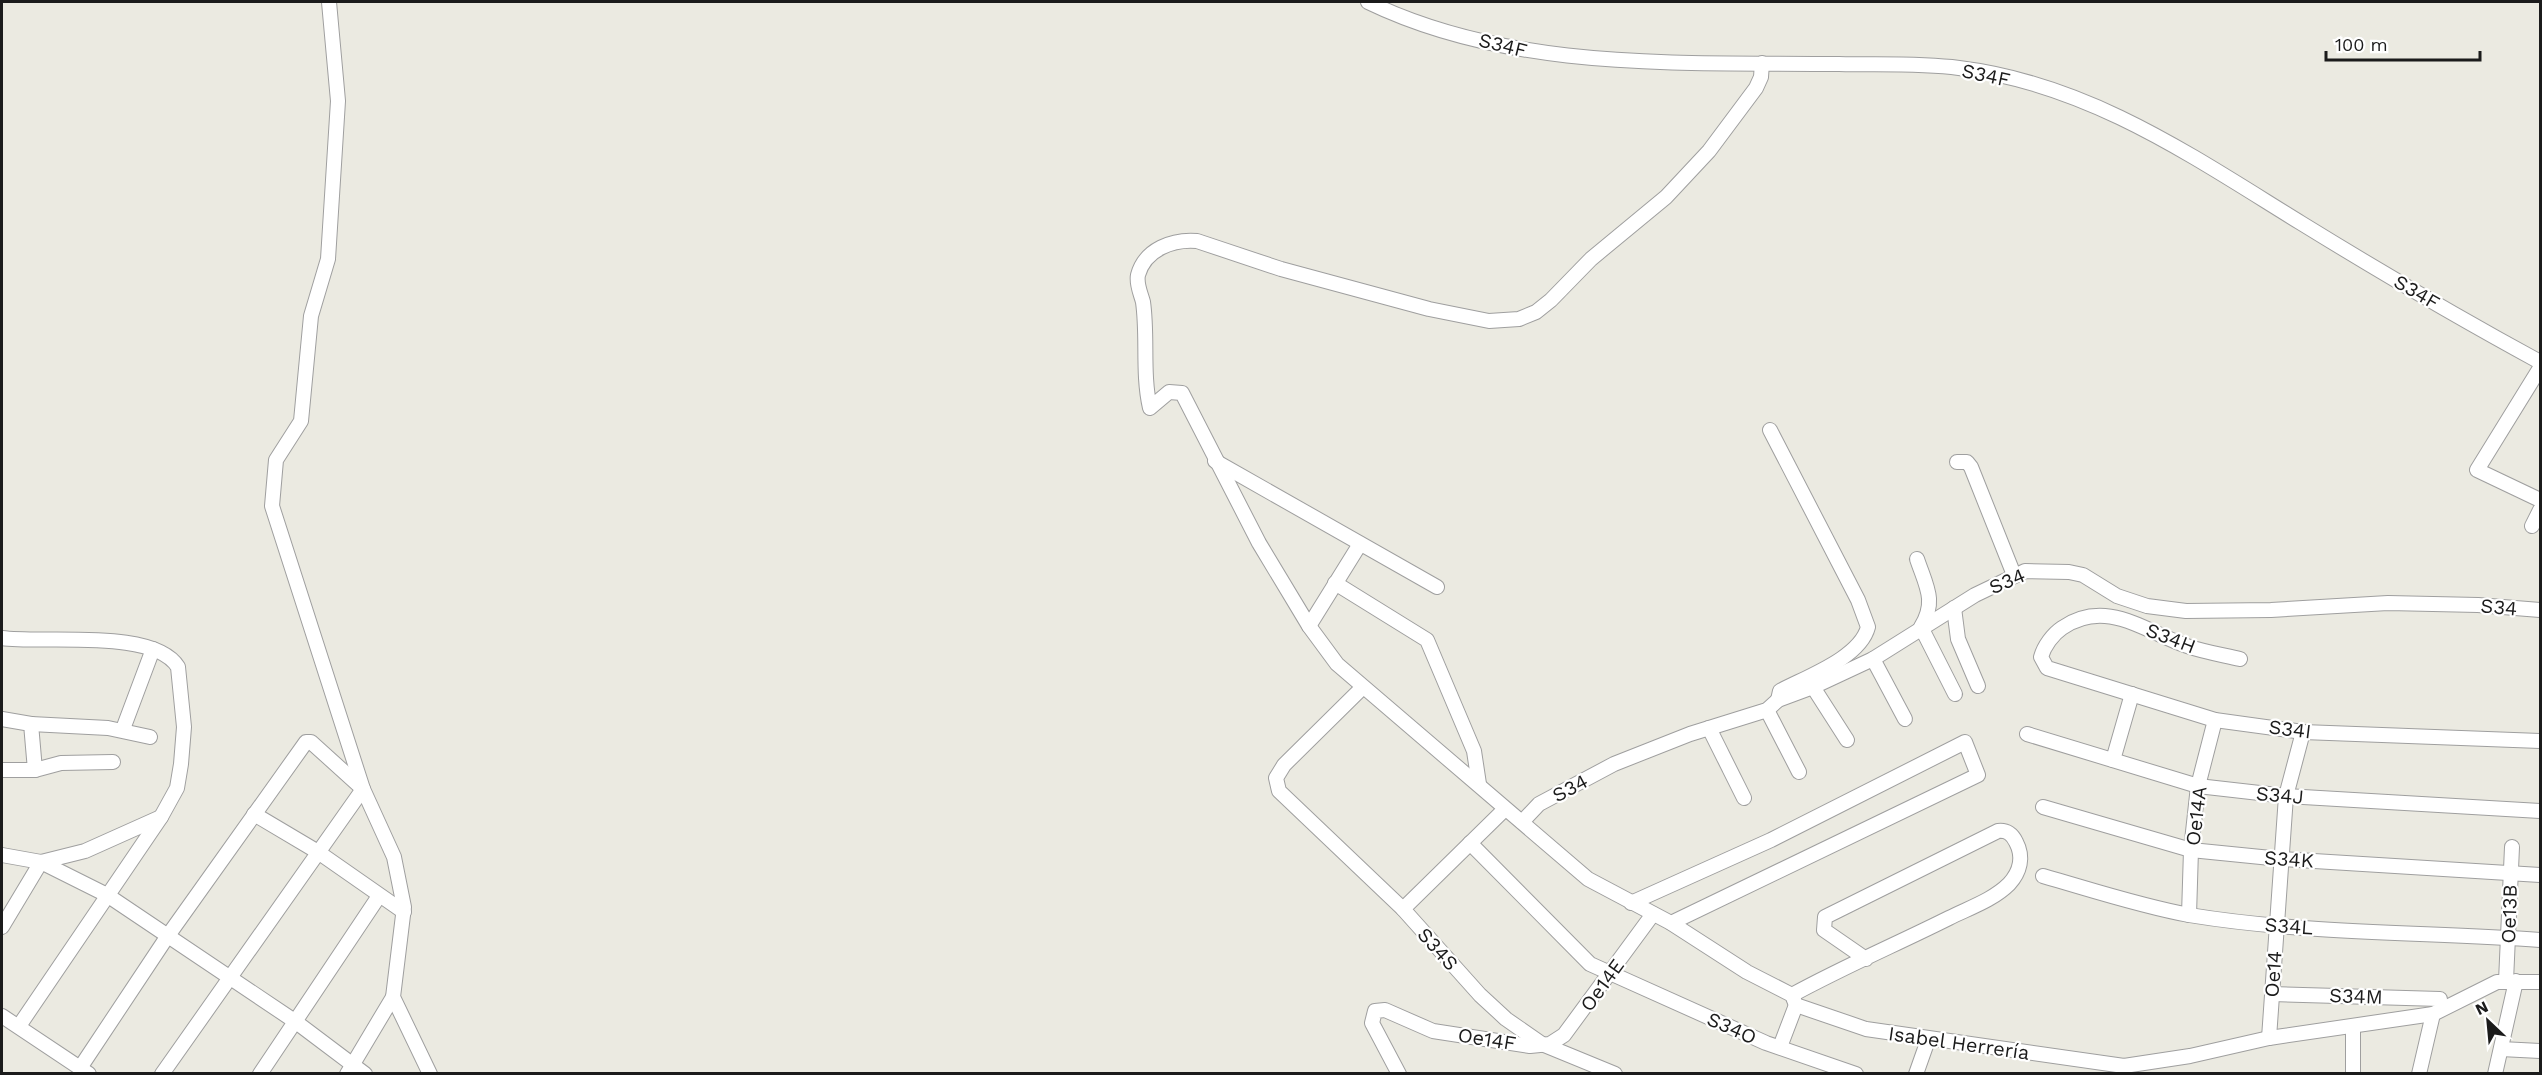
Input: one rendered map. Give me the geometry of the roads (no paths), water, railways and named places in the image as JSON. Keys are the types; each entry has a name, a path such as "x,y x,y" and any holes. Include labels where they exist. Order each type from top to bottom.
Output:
{"street":[{"path":"328,2 338,101 328,259 311,316 301,421 276,460 272,506 363,789 394,857 404,912 393,997 350,1069"},
{"name":"S34F","path":"1368,2 1391,13 1488,42 1542,54 1666,62 1958,68 2070,96 2148,129 2315,232 2541,362"},
{"name":"Isabel Herrería","path":"1762,63 1761,77 1755,88 1715,144 1684,179 1642,219 1592,259 1551,300 1536,312 1519,319 1489,321 1429,309 1281,269 1197,241 1172,242 1154,253 1143,265 1138,276 1143,304 1150,408 1169,392 1182,393 1259,543 1309,626 1337,664 1362,688 1479,784 1588,879 1671,923 1794,1000 1858,1027 2090,1068 2124,1066 2155,1063 2269,1038 2353,1028 2433,1014 2478,989 2511,981 2541,982"},
{"path":"2541,368 2477,470 2541,500"},
{"path":"1770,430 1858,600 1868,627 1863,638 1847,652 1815,675 1780,691 1778,700"},
{"path":"1215,461 1437,587"},
{"path":"1957,462 1965,461 1971,467 2014,575"},
{"path":"2532,526 2541,510"},
{"path":"1309,626 1360,544"},
{"path":"1917,560 1929,594 1930,611 1921,627 1955,694"},
{"name":"S34","path":"1522,822 1539,804 1614,764 1708,728 1767,710 1778,700 1814,687 1872,659 1921,627 2014,575 2035,570 2083,575 2117,596 2147,606 2186,611 2271,610 2388,603 2478,605 2541,610"},
{"path":"1335,583 1427,640 1473,751 1479,784"},
{"path":"1954,608 1958,639 1978,686"},
{"name":"S34H","path":"2047,668 2042,661 2042,653 2058,631 2089,616 2102,614 2120,618 2185,645 2240,659"},
{"path":"2,638 26,642 97,639 153,649 173,659 178,667 183,717 177,788 161,817 19,1026"},
{"path":"123,729 153,649"},
{"path":"1872,659 1905,719"},
{"name":"S34I","path":"2047,668 2215,720 2303,732 2541,741"},
{"path":"1814,687 1847,740"},
{"name":"S34S","path":"1362,688 1284,765 1276,778 1281,794 1403,909 1480,995 1506,1018 1542,1044 1615,1074"},
{"path":"2113,759 2132,694"},
{"path":"1767,710 1798,772"},
{"path":"2,719 30,724 123,729 150,738"},
{"name":"Oe14A","path":"2189,915 2191,850 2198,786 2215,720"},
{"path":"30,724 35,770"},
{"path":"1708,728 1744,798"},
{"name":"Oe14","path":"2269,1038 2286,796 2303,732"},
{"name":"S34J","path":"2027,734 2198,786 2286,796 2541,812"},
{"path":"2,1016 85,1071 167,937 306,742 311,742 363,789"},
{"path":"1631,903 1771,840 1965,742 1978,775 1671,923"},
{"path":"2,770 35,770 61,764 113,762"},
{"path":"162,1074 363,789"},
{"name":"S34K","path":"2043,807 2191,850 2281,859 2541,875"},
{"path":"1403,909 1505,809"},
{"path":"254,814 318,852 404,912"},
{"path":"2,927 41,862 85,850 161,817"},
{"path":"1780,1047 1794,1000 1866,958 2005,888 2014,877 2021,861 2015,839 2004,830 1998,831 1825,917 1824,930 1866,958"},
{"name":"S34O","path":"1470,843 1590,964 1780,1047 1856,1074"},
{"name":"Oe13B","path":"2495,1074 2511,981 2508,938 2512,848"},
{"path":"2,855 41,862 107,895 296,1022 350,1069 365,1074"},
{"name":"S34L","path":"2043,876 2138,904 2189,915 2276,926 2541,940"},
{"path":"260,1074 379,896"},
{"name":"Oe14E","path":"1542,1044 1557,1042 1564,1035 1653,914"},
{"name":"S34M","path":"2272,994 2439,999"},
{"path":"393,997 430,1074"},
{"name":"Oe14F","path":"1399,1074 1372,1023 1374,1011 1386,1010 1433,1031 1530,1046 1542,1044"},
{"path":"2419,1074 2433,1014"},
{"path":"2353,1028 2353,1074"},
{"path":"1916,1074 1928,1040"},
{"path":"2501,1049 2541,1051"}]}
